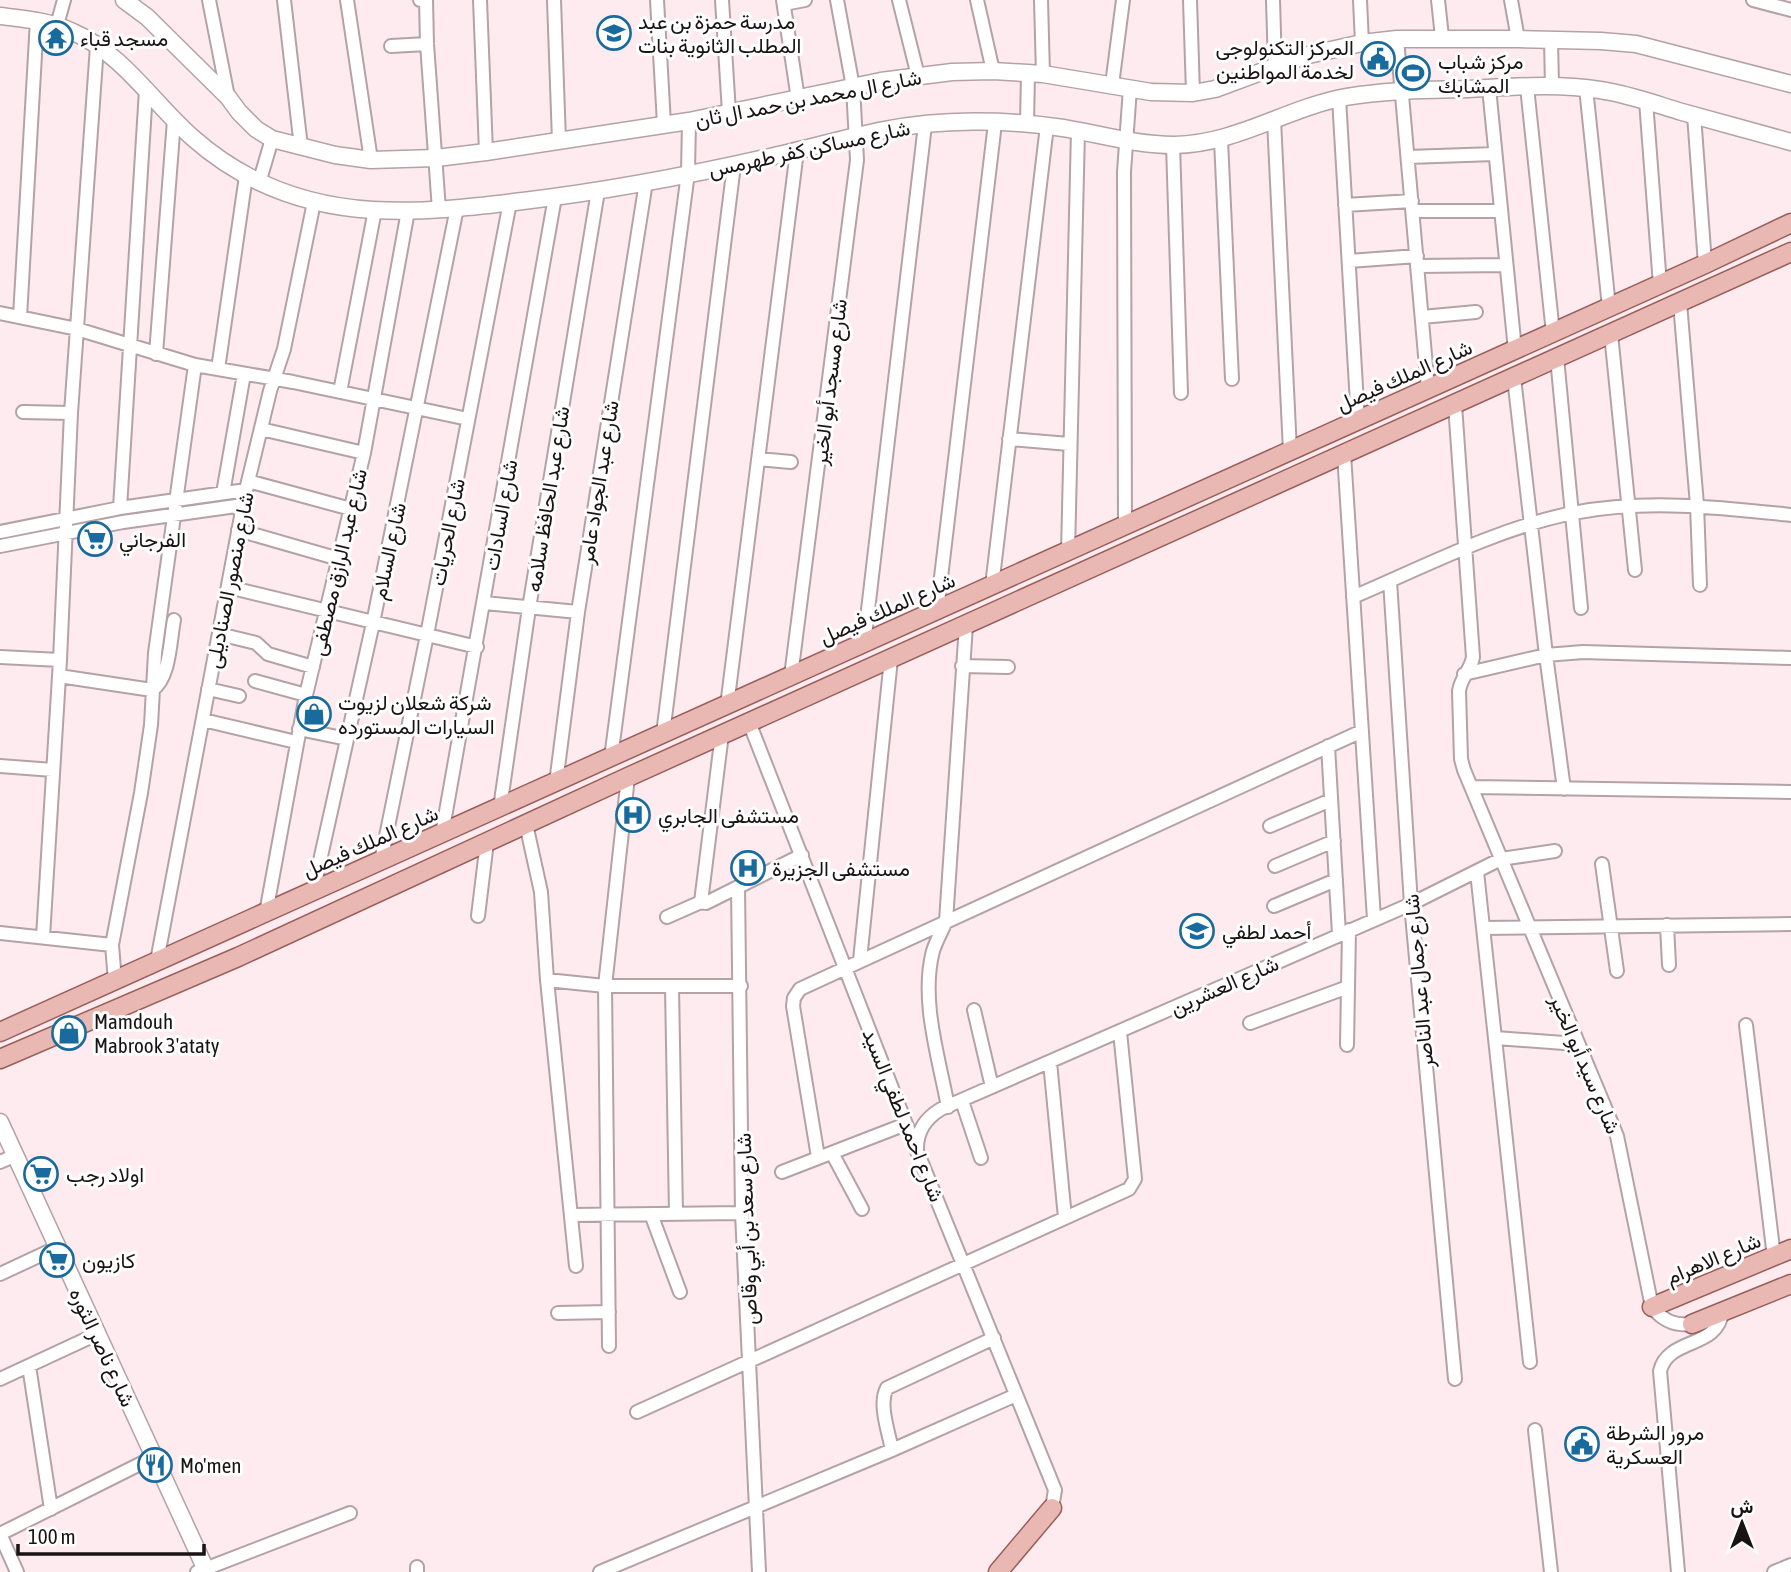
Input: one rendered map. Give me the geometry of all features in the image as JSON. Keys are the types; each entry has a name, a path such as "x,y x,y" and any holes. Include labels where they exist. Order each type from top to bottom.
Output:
{"main road":[{"name":"شارع الملك فيصل","path":"0,1030 727,706 1660,285 1791,223"},
{"path":"0,1059 238,957 722,734 1791,252"},
{"path":"1182,500 1183,512 1191,519 1197,520"},
{"path":"1146,516 1160,523 1159,538"},
{"path":"228,929 227,946 238,957"},
{"path":"188,947 199,961 195,975"},
{"name":"شارع الاهرام","path":"1652,1307 1791,1249"},
{"path":"1692,1324 1791,1284"},
{"path":"999,1572 1052,1508"}],"street":[{"path":"57,25 64,0"},
{"path":"209,0 228,97"},
{"path":"284,0 301,148"},
{"path":"346,0 371,160"},
{"path":"420,0 426,0 439,210"},
{"path":"481,0 486,152"},
{"path":"554,0 559,141"},
{"path":"657,0 664,124"},
{"path":"722,0 729,113"},
{"path":"798,99 784,2 805,0"},
{"name":"شارع مسجد أبو الخير","path":"791,677 856,172 857,136 853,87 837,0"},
{"path":"899,0 918,76"},
{"path":"977,0 993,71"},
{"path":"1027,124 1036,74 1041,0"},
{"path":"1112,85 1123,0"},
{"path":"1190,0 1193,93"},
{"path":"1273,0 1275,66"},
{"path":"1360,0 1362,43"},
{"path":"1438,0 1442,37"},
{"path":"1511,0 1518,39"},
{"path":"1753,0 1791,10"},
{"name":"شارع ال محمد بن حمد ال ثان","path":"130,2 228,97 256,129 272,139 301,148 371,160 436,158 559,141 689,121 918,76 993,71 1036,74 1172,94 1193,93 1215,89 1304,56 1362,43 1397,39 1442,37 1636,44 1791,84"},
{"name":"شارع مساكن كفر طهرمس","path":"0,16 37,20 78,33 97,46 146,90 208,150 253,180 314,202 375,210 439,210 598,191 734,165 857,136 925,125 1027,124 1078,131 1126,142 1174,145 1221,140 1339,98 1402,91 1552,86 1586,88 1646,101 1791,142"},
{"path":"20,317 37,20"},
{"path":"1397,39 1428,389"},
{"path":"1551,40 1552,86"},
{"path":"391,46 427,44"},
{"path":"43,937 60,660 71,413 97,46"},
{"path":"1527,87 1553,333"},
{"path":"1125,526 1124,172 1130,88"},
{"path":"1489,88 1515,350"},
{"path":"1586,88 1609,307"},
{"path":"120,509 146,90"},
{"path":"1339,98 1358,421"},
{"path":"1646,101 1660,285"},
{"path":"1694,115 1705,264"},
{"path":"156,354 174,120"},
{"path":"1274,120 1290,452"},
{"path":"611,758 688,173 689,121"},
{"path":"937,611 995,123"},
{"path":"864,644 925,125"},
{"path":"992,586 1047,126"},
{"path":"1068,552 1078,131"},
{"path":"218,369 253,180 272,139"},
{"path":"1221,140 1232,379"},
{"path":"1174,145 1181,393"},
{"path":"727,706 797,151"},
{"path":"1408,157 1495,155"},
{"path":"663,734 734,165"},
{"name":"شارع عبد الجواد عامر","path":"556,783 578,612 646,181"},
{"name":"شارع عبد الحافظ سلامه","path":"500,808 529,608 598,191"},
{"name":"شارع السادات","path":"442,834 555,197"},
{"name":"شارع منصور الصناديلى","path":"157,961 247,485 284,349 314,202"},
{"name":"شارع الحريات","path":"381,861 510,202"},
{"path":"1345,205 1501,211"},
{"name":"شارع السلام","path":"313,892 373,623 457,208"},
{"path":"340,392 375,210"},
{"name":"شارع عبد الرازق مصطفى","path":"266,913 306,695 364,453 408,211"},
{"path":"1349,261 1506,265"},
{"path":"1680,303 1697,505 1700,585"},
{"path":"1422,317 1476,312"},
{"path":"0,313 77,329 195,365 468,419"},
{"path":"1611,334 1635,570"},
{"path":"1557,358 1581,608"},
{"path":"115,981 112,945 151,725 152,690 195,365"},
{"path":"223,493 244,374"},
{"path":"1514,378 1564,789"},
{"name":"شارع سيد أبو الخير","path":"1455,405 1473,657 1472,664 1463,674 1459,691 1461,759 1617,1136 1652,1307"},
{"path":"23,412 71,413"},
{"path":"261,429 364,453"},
{"path":"1009,439 1069,444"},
{"path":"1344,454 1374,919"},
{"path":"758,459 790,462"},
{"path":"0,533 120,509 223,493 247,485 351,509"},
{"path":"0,546 243,505"},
{"path":"1353,597 1532,523 1571,513 1628,506 1697,505 1791,515"},
{"path":"239,530 339,559"},
{"name":"شارع جمال عبد الناصر","path":"1390,581 1411,904 1455,1379"},
{"path":"228,587 477,647"},
{"path":"485,603 578,612"},
{"path":"59,677 152,690 164,676 174,620"},
{"path":"948,1107 930,990 933,952 946,921 966,625"},
{"path":"219,634 256,643 268,654 313,667"},
{"path":"1463,674 1546,655 1583,652 1791,658"},
{"path":"0,657 60,660"},
{"path":"860,960 891,659"},
{"path":"962,666 1008,667"},
{"path":"255,681 306,695"},
{"path":"208,690 239,696"},
{"path":"203,720 298,736 347,739"},
{"name":"شارع احمد لطفي السيد","path":"749,722 906,1124 1055,1490 1052,1508"},
{"path":"818,1157 793,1006 794,998 800,989 1362,731"},
{"path":"701,902 722,734"},
{"path":"1328,746 1336,880 1344,932 1348,987 1347,1045"},
{"path":"0,766 53,770"},
{"path":"609,1346 605,986 628,777"},
{"path":"1471,787 1791,792"},
{"path":"1270,826 1331,800"},
{"path":"526,824 541,892 547,980 576,1266"},
{"path":"1275,866 1334,841"},
{"path":"478,916 487,842"},
{"name":"شارع العشرين","path":"917,1150 918,1135 925,1122 935,1113 1411,904 1501,859 1555,851"},
{"path":"667,917 701,902 706,903 802,855"},
{"path":"1602,864 1617,971"},
{"path":"1477,872 1530,1362"},
{"path":"1274,906 1336,880"},
{"name":"شارع سعد بن أبي وقاص","path":"738,887 742,1213 759,1572"},
{"path":"1483,928 1791,924"},
{"path":"1668,925 1669,965"},
{"path":"0,933 112,945"},
{"path":"547,980 605,986 741,986"},
{"path":"672,987 676,1214"},
{"path":"1250,1023 1348,987"},
{"path":"974,1010 992,1087"},
{"path":"1746,1025 1774,1257"},
{"path":"637,1412 1129,1189 1135,1179 1120,1032"},
{"path":"1496,1038 1577,1044"},
{"path":"1050,1062 1065,1218"},
{"path":"962,1101 981,1158"},
{"name":"شارع ناصر الثوره","path":"0,1122 154,1457 203,1571"},
{"path":"782,1172 906,1124"},
{"path":"832,1153 862,1209"},
{"path":"0,1162 16,1155"},
{"path":"571,1215 742,1213"},
{"path":"651,1214 680,1292"},
{"path":"0,1274 58,1247"},
{"path":"1652,1307 1659,1316 1671,1323 1692,1324"},
{"path":"558,1313 609,1312"},
{"path":"1678,1572 1660,1371 1671,1351 1713,1332 1723,1312"},
{"path":"0,1379 97,1334"},
{"path":"892,1450 884,1402 887,1388 994,1338"},
{"path":"29,1366 51,1509"},
{"path":"600,1572 1017,1395"},
{"path":"1535,1430 1551,1572"},
{"path":"17,1572 0,1534 154,1457"},
{"path":"203,1571 350,1513"},
{"path":"1774,1572 1791,1565"}],"place":[{"name":"مدرسة حمزة بن عبد المطلب الثانوية بنات","path":"614,33"},
{"name":"مسجد قباء","path":"56,38"},
{"name":"المركز التكنولوجى لخدمة المواطنين","path":"1378,59"},
{"name":"مركز شباب المشابك","path":"1413,73"},
{"name":"الفرجاني","path":"95,539"},
{"name":"شركة شعلان لزيوت السيارات المستورده","path":"314,714"},
{"name":"مستشفى الجابري","path":"633,815"},
{"name":"مستشفى الجزيرة","path":"748,868"},
{"name":"أحمد لطفي","path":"1197,931"},
{"name":"Mamdouh Mabrook 3'ataty","path":"69,1033"},
{"name":"اولاد رجب","path":"41,1174"},
{"name":"كازيون","path":"57,1260"},
{"name":"مرور الشرطة العسكرية","path":"1582,1444"},
{"name":"Mo'men","path":"155,1465"}]}
